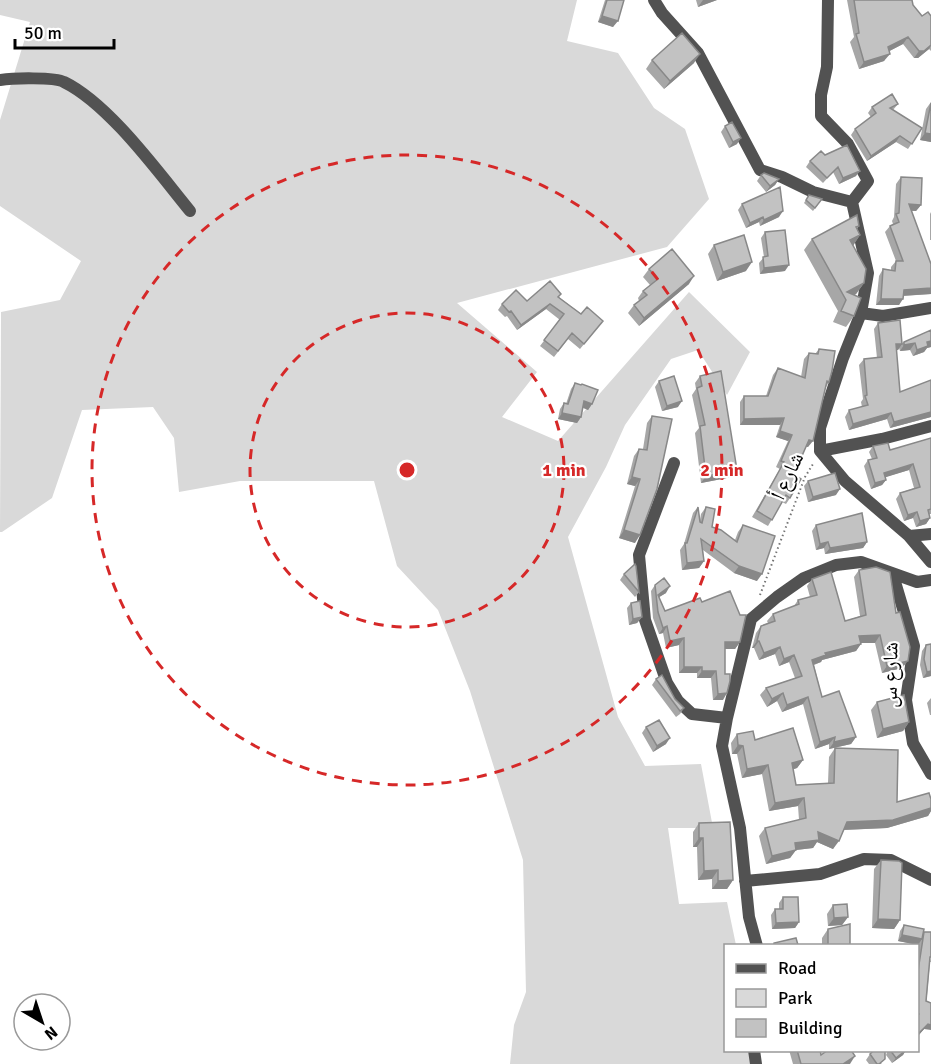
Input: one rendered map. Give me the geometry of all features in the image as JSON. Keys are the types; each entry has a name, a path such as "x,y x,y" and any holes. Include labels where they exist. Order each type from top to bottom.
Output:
{"street":[{"path":"654,0 662,13 698,53 760,170 782,177 813,192 852,202 868,181 848,144 821,116 821,95 827,67 828,0"},
{"path":"0,80 11,78 63,80 90,99 124,132 190,211"},
{"name":"شارع أ","path":"820,451 820,428 843,358 861,313 868,273 852,202"},
{"path":"861,313 883,316 931,308"},
{"path":"931,426 882,439 820,451 845,481 909,536 931,562"},
{"path":"674,463 639,555 645,620 667,683 678,701 692,714 727,718"},
{"path":"909,536 931,534"},
{"path":"757,944 749,917 740,828 722,746 751,619 804,578 836,565 861,562 917,582 931,579"},
{"name":"شارع ﺱ","path":"893,574 914,646 906,700 913,743 931,774"},
{"path":"745,881 820,874 864,858 891,860 931,880"}],"path":[{"name":"شارع أ","path":"760,597 805,477 820,451"}],"green space":[{"path":"0,0 577,0 567,41 618,53 654,108 685,129 709,199 667,247 457,303 537,372 502,417 558,441 689,292 750,352 727,395 698,350 671,359 625,425 606,467 568,537 618,717 645,766 701,764 713,828 668,828 679,904 727,902 736,944 724,944 724,1052 754,1052 753,1064 510,1064 514,1025 526,992 523,860 470,691 438,610 397,566 374,481 240,481 179,492 174,438 153,407 82,410 52,498 0,532 1,312 60,300 81,261 0,206 0,120 30,22 0,15"}],"building":[{"path":"607,0 624,0 618,21 602,16"},
{"path":"854,0 912,0 913,5 922,16 928,12 931,16 931,45 924,51 919,51 908,37 888,47 890,54 864,62 856,34 859,33"},
{"path":"682,33 700,54 670,81 652,60"},
{"path":"892,94 898,104 890,108 922,128 912,144 900,136 871,156 855,129 876,113 872,107"},
{"path":"931,103 931,134 925,133"},
{"path":"732,122 741,138 733,142 725,126"},
{"path":"847,145 860,171 843,178 838,167 827,178 810,161 821,151 825,155"},
{"path":"764,173 779,179 770,186 761,175"},
{"path":"901,177 922,178 921,205 909,204 931,264 931,288 904,290 903,299 881,299 883,269 895,271 896,261 903,261 890,226 899,222 896,214 899,213"},
{"path":"780,187 783,211 764,220 763,217 750,223 742,204"},
{"path":"809,195 822,199 815,208 806,200"},
{"path":"857,215 859,226 856,227 860,235 850,240 866,269 864,283 847,292 861,298 854,316 841,311 846,300 812,239"},
{"path":"785,230 789,265 764,268 763,257 768,256 765,232"},
{"path":"744,235 752,262 723,272 714,245"},
{"path":"672,249 694,276 644,318 634,305 647,295 643,291 658,279 649,269"},
{"path":"550,281 561,294 558,297 581,314 587,307 603,321 584,344 572,333 558,351 544,340 564,314 550,304 521,325 511,311 509,312 502,304 516,290 527,301"},
{"path":"900,320 902,344 896,344 900,392 931,380 931,412 894,422 891,413 853,424 849,410 868,405 865,396 867,395 864,359 882,357 878,323"},
{"path":"931,330 931,341 927,342 928,346 917,350 915,343 904,345 904,342"},
{"path":"819,349 835,351 832,371 829,382 827,381 813,441 809,440 794,474 801,479 790,498 786,495 772,520 757,511 784,462 781,461 792,435 780,431 784,418 744,419 744,396 768,396 778,368 805,378 809,353 818,354"},
{"path":"721,371 737,470 706,476 700,426 705,425 697,388 702,386 700,376"},
{"path":"674,376 682,401 667,406 659,381"},
{"path":"575,383 598,390 592,404 584,401 581,417 562,413 564,403 568,404"},
{"path":"652,416 672,419 657,489 640,535 624,530 640,479 632,477 639,449 647,450"},
{"path":"931,438 931,509 928,510 930,518 920,521 917,512 908,515 900,493 920,487 913,464 884,473 886,480 875,483 868,460 877,458 873,446 888,443 890,450"},
{"path":"835,473 840,489 813,497 808,481"},
{"path":"698,507 702,523 706,507 715,509 712,527 721,530 737,542 743,525 775,536 762,574 739,566 701,539 704,561 687,563 685,543 687,543"},
{"path":"862,513 867,542 830,548 828,542 820,544 816,525"},
{"path":"635,564 636,566 639,592 624,574"},
{"path":"876,567 890,572 896,613 900,612 910,647 908,661 887,666 880,635 859,636 861,644 825,653 826,655 812,660 822,697 839,691 856,737 834,742 835,737 820,742 808,697 787,705 783,693 772,699 766,688 802,676 794,655 784,659 780,647 764,653 757,641 761,626 775,621 773,614 799,604 798,600 817,595 812,579 831,572 845,621 866,615 859,570"},
{"path":"664,578 670,586 658,595 665,611 700,598 702,602 730,591 740,615 746,615 740,642 725,642 725,674 730,674 727,693 718,694 716,671 702,671 702,667 684,667 684,638 670,641 667,626 663,628 658,612 655,585"},
{"path":"640,601 642,617 633,619 631,603"},
{"path":"931,644 931,671 927,672 924,659 926,645"},
{"path":"662,675 675,699 684,708 680,711 656,679"},
{"path":"904,695 909,722 883,729 877,702"},
{"path":"659,720 670,738 657,746 646,727"},
{"path":"793,728 803,760 792,763 796,785 834,783 835,748 898,750 897,802 929,793 931,808 893,820 847,822 839,841 818,832 819,840 795,843 796,850 772,856 765,828 806,818 804,798 775,803 768,765 747,769 743,746 738,745 737,734 753,731 755,740"},
{"path":"730,822 733,880 718,881 718,870 704,871 703,838 699,838 699,823"},
{"path":"881,860 902,863 900,920 878,919"},
{"path":"783,897 798,897 799,922 776,923 775,909 783,909"},
{"path":"847,904 848,917 834,918 833,905"},
{"path":"850,924 850,944 828,944 828,929"},
{"path":"904,925 924,929 922,939 902,935"},
{"path":"924,932 931,932 931,957 926,1001 931,1003 931,1025 928,1024 919,1033 919,1014 919,964"},
{"path":"796,938 798,944 774,944"},
{"path":"798,1052 820,1052 821,1055 825,1052 852,1052 855,1056 843,1064 801,1064"},
{"path":"885,1052 885,1059 877,1064 870,1054"},
{"path":"892,1052 904,1052 896,1058"}]}
